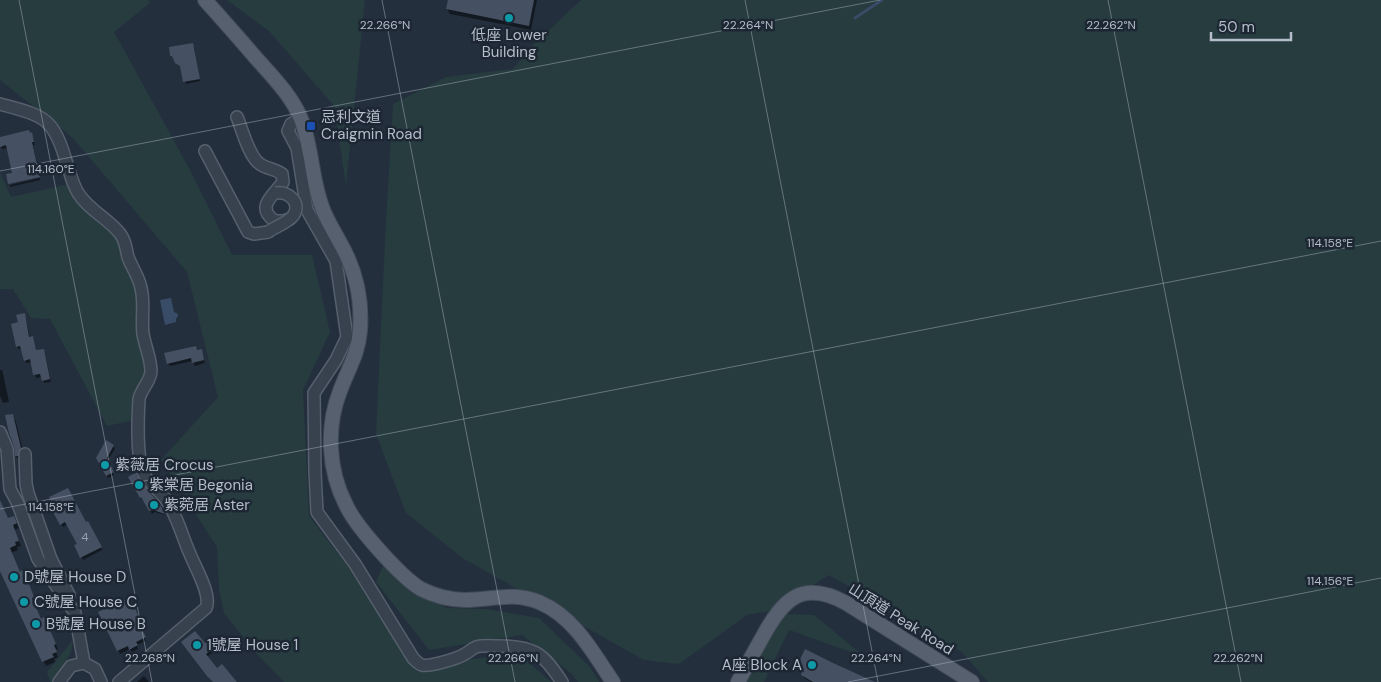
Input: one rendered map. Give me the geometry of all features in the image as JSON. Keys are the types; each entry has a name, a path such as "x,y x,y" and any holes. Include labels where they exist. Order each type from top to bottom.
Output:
{"main road":[{"path":"204,0 280,86 301,118 307,138 315,185 324,212 350,264 357,288 361,312 360,334 356,354 337,399 331,429 333,466 346,506 364,532 407,578 418,587 437,596 450,599 472,600 514,596 527,598 546,606 572,625 613,682"},
{"name":"山頂道 Peak Road","path":"738,682 778,610 794,597 812,592 831,595 846,603 972,682"}],"street":[{"path":"0,104 36,114 51,125 59,139 79,194 90,208 118,231 124,240 128,258 142,290 142,327 151,370 139,399 141,463 146,478 163,495 180,524 208,604 206,608 119,682"},
{"path":"237,116 254,159 261,165 277,170 282,174 284,182 266,204 267,213 275,221 284,222 307,210"},
{"path":"301,118 291,124 288,131 298,148 307,210 336,260 347,337 336,360 314,393 314,472 317,512 355,564 418,664 428,666 454,658 480,646 521,647 531,650 542,657 551,665 562,682"},
{"path":"206,151 248,232 254,234 268,232 290,218 295,211 296,204 285,193 276,193"},
{"path":"0,432 7,449 10,488 18,504 38,559 75,613"},
{"path":"25,454 28,493 50,559 67,589 75,613 84,663"},
{"path":"58,682 71,666 84,663 95,669 101,682"}],"green space":[{"path":"0,0 148,0 150,3 114,32 190,170 232,255 312,255 330,332 303,390 309,516 423,664 519,654 551,682 284,682 255,652 224,613 219,589 217,547 161,460 218,397 187,272 72,137 0,80"},
{"path":"227,0 365,0 346,185 334,106 269,31"},
{"path":"581,0 1381,0 1381,682 988,682 962,652 829,575 770,611 747,615 679,664 644,660 464,559 406,513 376,434 393,104 446,77 513,69 534,44"},
{"path":"0,172 11,197 70,184 119,239 138,291 147,370 135,420 107,426 50,319 31,318 13,289 0,289"},
{"path":"383,566 415,593 447,608 486,609 539,618 590,667 599,682 578,682 572,674 522,635 429,650 376,582"},
{"path":"785,614 814,615 865,657 789,630 764,682 745,682"},
{"path":"73,640 71,652 67,659 68,662 54,682 50,682 47,672"}],"water":[{"path":"171,298 174,312 178,316 176,322 165,325 160,300"}],"building":[{"name":"低座 Lower Building","path":"448,0 534,0 529,26 446,9"},
{"path":"193,43 200,79 183,82 180,66 170,56 169,47"},
{"path":"29,130 30,133 32,132 34,142 32,142 37,165 39,164 40,177 8,184 6,174 12,173 6,145 0,147 0,137"},
{"path":"25,313 29,337 33,336 36,350 44,349 50,379 42,381 40,374 33,375 30,359 24,361 20,346 16,347 11,324 18,322 16,315"},
{"path":"196,346 197,350 202,349 204,360 192,363 191,358 167,364 164,353"},
{"path":"13,414 21,448 18,456 15,456 5,415"},
{"name":"紫薇居 Crocus","path":"106,440 114,445 107,458 114,472 106,476 96,458"},
{"path":"135,473 165,514 153,510 149,511 128,477"},
{"path":"68,488 102,547 80,558 74,545 77,544 65,522 60,525 53,512 56,511 49,497"},
{"path":"0,500 8,518 14,516 17,523 13,525 19,541 15,542 16,545 10,548 20,572 22,570 29,584 34,597 32,598 41,619 44,617 56,644 54,645 57,652 52,654 54,657 42,662 0,571"},
{"path":"127,599 133,610 135,609 143,625 140,626 146,637 136,642 138,645 129,650 128,646 117,651 98,612 109,607 107,604 116,600 118,603"},
{"path":"195,631 213,649 206,654 217,668 222,664 237,682 213,682 207,676 181,642"},
{"path":"805,649 875,682 813,682 801,675 802,671 796,668"}],"waterway":[{"path":"855,18 882,0"}],"place":[{"name":"低座 Lower Building","path":"509,18"},
{"name":"忌利文道 Craigmin Road","path":"311,126"},
{"name":"紫薇居 Crocus","path":"105,465"},
{"name":"紫棠居 Begonia","path":"139,485"},
{"name":"紫菀居 Aster","path":"154,505"},
{"name":"D號屋 House D","path":"14,577"},
{"name":"C號屋 House C","path":"24,602"},
{"name":"B號屋 House B","path":"36,624"},
{"name":"1號屋 House 1","path":"197,645"},
{"name":"A座 Block A","path":"812,665"}]}
